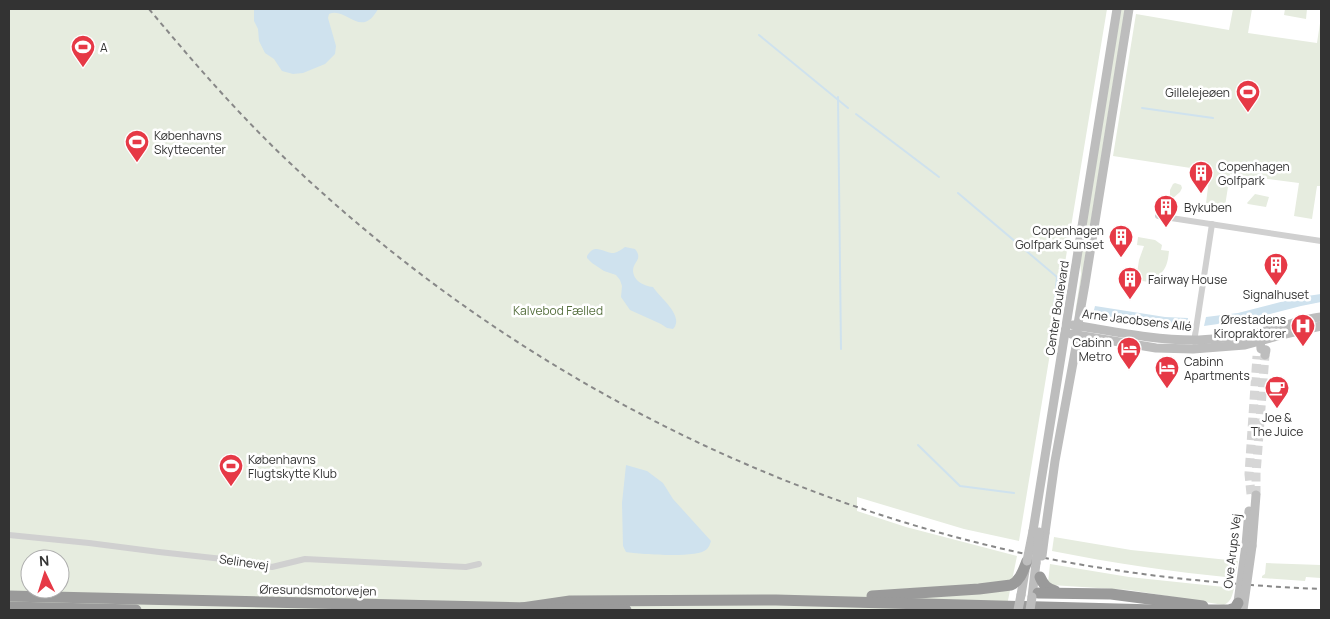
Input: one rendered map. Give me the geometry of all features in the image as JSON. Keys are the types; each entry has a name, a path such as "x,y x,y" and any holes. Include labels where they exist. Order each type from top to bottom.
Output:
{"highway":[{"path":"776,600 979,589 1010,585 1015,583 1035,563"},
{"path":"1040,577 1043,585 1059,593"},
{"path":"979,589 1029,595 1059,593 1111,594 1241,609"},
{"name":"Øresundsmotorvejen","path":"9,596 626,610"},
{"path":"522,608 570,601 776,600 1155,610 1241,609"},
{"path":"9,608 136,610"}],"street":[{"name":"Center Boulevard","path":"1018,610 1040,577 1035,563 1039,532 1039,497 1117,9"},
{"name":"Center Boulevard","path":"1036,610 1029,595 1039,532 1055,461 1077,341 1077,330 1129,9"},
{"path":"1158,216 1321,241"},
{"path":"1194,345 1212,224"},
{"name":"Arne Jacobsens Allé","path":"1194,345 1321,317"},
{"name":"Arne Jacobsens Allé","path":"1067,324 1077,330 1156,348 1194,345 1245,345 1261,351 1285,334 1321,326"},
{"name":"Arne Jacobsens Allé","path":"1066,334 1077,330"},
{"path":"1261,351 1263,331"},
{"name":"Ove Arups Vej","path":"1241,609 1254,494"},
{"name":"Selinevej","path":"9,535 241,561 272,567 305,559 466,567 479,564"},
{"path":"1024,610 1025,602 1029,595"},
{"path":"1029,595 1030,610"}],"green space":[{"name":"Kalvebod Fælled","path":"9,9 1107,9 1019,541 964,529 857,497 857,511 906,527 1017,556 1006,610 9,610"},
{"path":"1121,9 1125,9 1075,314 1081,274 1080,260"},
{"path":"1233,9 1252,9 1248,33 1317,43 1321,17 1321,186 1317,186 1312,219 1294,216 1299,183 1230,174 1225,206 1206,203 1210,171 1113,156 1136,14 1229,30"},
{"path":"1285,9 1307,9 1306,19 1284,15"},
{"path":"1175,183 1181,185 1182,188 1172,199 1170,197 1170,190"},
{"path":"1255,194 1269,197 1266,207 1247,203"},
{"path":"1138,237 1155,240 1162,245 1161,250 1169,251 1168,261 1164,270 1149,282 1136,280 1139,260 1144,246 1137,245"},
{"path":"1054,537 1131,550 1238,561 1235,578 1143,567 1052,551"},
{"path":"1266,563 1321,565 1321,578 1306,577 1305,581 1262,578 1265,574"},
{"path":"1050,564 1129,577 1234,588 1231,598 1224,605 1129,590 1051,585 1048,583"}],"water":[{"path":"254,9 378,9 372,18 366,22 360,22 341,14 329,14 328,18 336,46 335,54 325,64 303,73 293,74 282,71 274,59 265,53 259,41 258,29 254,21"},
{"path":"625,247 635,249 637,252 638,255 633,274 637,280 653,287 674,313 676,324 673,329 667,328 630,310 621,297 622,286 616,275 604,271 587,258 590,252 596,249 614,253"},
{"path":"1321,294 1321,302 1246,320 1204,326 1206,317 1238,313 1300,297"},
{"path":"1095,306 1165,317 1188,318 1187,326 1163,325 1093,314"},
{"path":"626,465 647,471 663,483 673,499 711,541 707,549 702,552 681,555 626,552 623,546 622,503"}],"waterway":[{"path":"759,35 848,108"},
{"path":"838,97 841,349"},
{"path":"1142,108 1213,118"},
{"path":"856,114 939,177"},
{"path":"958,193 1057,277 1053,316"},
{"path":"918,445 960,486 1014,493"}],"tunnel":[{"path":"1256,495 1265,355"},
{"path":"1251,494 1249,474 1257,356"}],"railway":[{"path":"149,9 200,69 254,127 291,164 372,235 457,301 547,361 641,414 738,460 838,500 940,533 1045,558 1113,570 1217,582 1321,589"}],"place":[{"name":"A","path":"83,68"},
{"name":"Gillelejeøen","path":"1248,113"},
{"name":"Københavns Skyttecenter","path":"137,163"},
{"name":"Copenhagen Golfpark","path":"1201,194"},
{"name":"Bykuben","path":"1166,228"},
{"name":"Copenhagen Golfpark Sunset","path":"1121,258"},
{"name":"Signalhuset","path":"1276,286"},
{"name":"Fairway House","path":"1130,300"},
{"name":"Ørestadens Kiropraktorer","path":"1303,347"},
{"name":"Cabinn Metro","path":"1129,370"},
{"name":"Cabinn Apartments","path":"1167,389"},
{"name":"Joe & The Juice","path":"1277,409"},
{"name":"Københavns Flugtskytte Klub","path":"231,487"}]}
